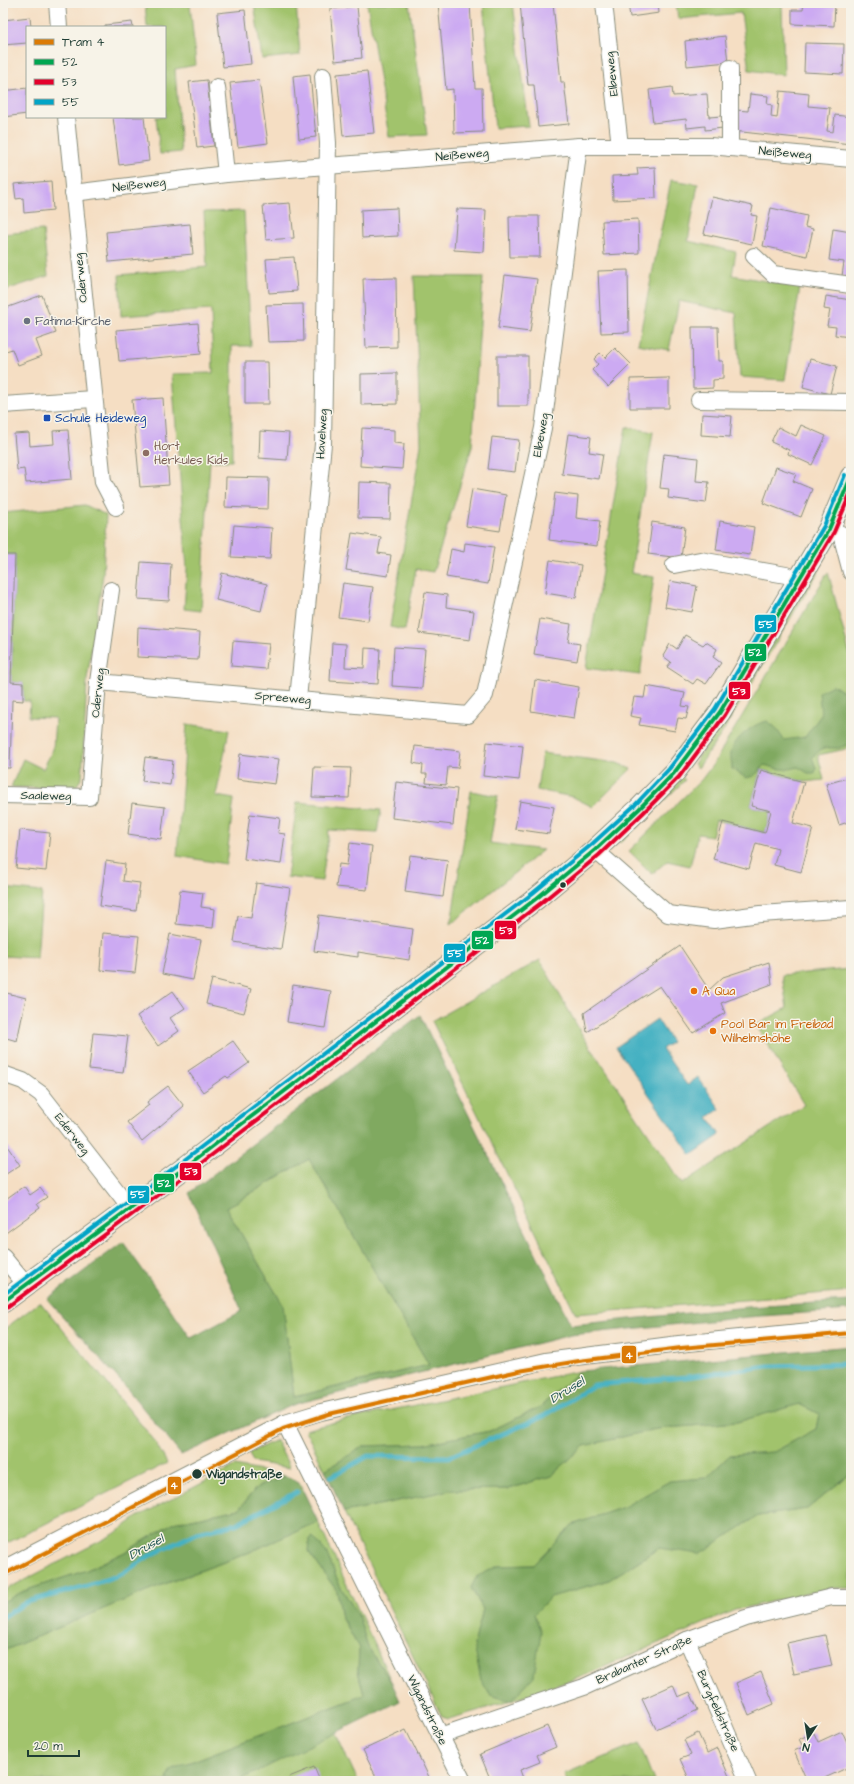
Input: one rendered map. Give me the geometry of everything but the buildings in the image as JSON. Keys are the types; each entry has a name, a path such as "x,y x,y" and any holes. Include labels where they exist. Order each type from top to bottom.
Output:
{"main road":[{"path":"3,1302 190,1164 524,907 595,850 674,773 720,712 829,529 851,477"}],"street":[{"path":"57,3 59,26"},
{"name":"Elbeweg","path":"604,3 620,146"},
{"path":"730,68 730,148"},
{"name":"Havelweg","path":"298,700 323,444 328,143 323,76"},
{"path":"217,87 226,174"},
{"name":"Oderweg","path":"66,118 93,399 103,482 116,507"},
{"name":"Elbeweg","path":"468,715 485,695 543,428 579,146"},
{"name":"Neißeweg","path":"73,193 226,174 579,146 730,148 851,159"},
{"path":"754,256 773,274 851,285"},
{"path":"3,405 93,399"},
{"path":"698,400 851,402"},
{"path":"829,529 841,534 851,572"},
{"path":"674,565 700,560 786,575 798,582"},
{"name":"Oderweg","path":"89,797 98,682 111,590"},
{"name":"Spreeweg","path":"98,682 468,715"},
{"name":"Saaleweg","path":"3,795 89,797"},
{"path":"595,850 668,914 714,920 760,914 851,908"},
{"name":"Ederweg","path":"3,1074 23,1081 40,1094 130,1208"},
{"path":"3,1257 26,1285"},
{"path":"3,1569 285,1423 321,1412 546,1361 679,1344 851,1328"},
{"name":"Wigandstraße","path":"285,1423 463,1781"},
{"name":"Brabanter Straße","path":"440,1736 584,1687 687,1640 746,1618 832,1597 851,1597"},
{"name":"Burgfeldstraße","path":"687,1640 748,1781"}],"green space":[{"path":"145,3 190,3 196,65 175,69 181,152 160,154 156,118 166,118 166,26 147,26"},
{"path":"254,3 296,3 300,55 262,59"},
{"path":"367,3 409,3 427,135 389,137"},
{"path":"483,3 513,3 529,126 495,128"},
{"path":"676,3 782,3 784,75 749,70 741,13 678,19"},
{"path":"671,180 698,184 688,241 736,252 732,275 800,287 785,380 740,377 736,313 679,301 669,350 638,344"},
{"path":"244,211 251,346 232,346 232,461 210,461 201,611 184,609 187,569 172,374 213,373 211,310 121,316 119,275 207,267 204,212"},
{"path":"43,230 48,276 3,291 3,234"},
{"path":"414,276 483,277 472,447 433,572 416,569 405,630 390,627 421,445"},
{"path":"626,427 653,432 631,573 654,577 640,675 586,668"},
{"path":"85,505 106,515 103,575 87,679 82,778 74,789 11,787 23,759 43,769 53,749 55,718 29,717 30,701 23,701 23,683 11,682 15,555 3,555 3,513"},
{"path":"818,568 820,569 722,733 698,768 694,764"},
{"path":"828,572 851,659 851,748 818,755 824,780 804,782 761,770 751,806 771,811 765,833 716,820 712,836 698,834 690,866 667,861 652,874 629,851 702,779 714,763"},
{"path":"833,685 844,692 844,704 851,720 851,743 839,748 823,748 812,757 816,768 815,773 808,773 798,767 781,769 765,765 754,776 746,778 732,769 731,752 733,747 745,732 756,725 767,721 775,727 784,740 805,737 821,715 819,692"},
{"path":"187,724 229,730 216,796 234,799 226,864 177,856"},
{"path":"542,753 617,763 631,769 593,807 573,797 537,790"},
{"path":"682,777 685,780 621,843 618,839"},
{"path":"471,791 498,796 490,843 543,850 451,924"},
{"path":"297,802 381,810 377,833 329,830 322,881 287,877"},
{"path":"3,888 42,892 37,958 3,956"},
{"path":"540,960 583,1036 682,1184 804,1105 756,1025 787,1008 782,975 851,969 851,1291 576,1314 432,1021"},
{"path":"420,1015 571,1325 747,1307 851,1301 851,1310 748,1317 571,1335 295,1404 181,1455 124,1385 47,1299 123,1242 191,1338 242,1311 189,1193","holes":["309,1159 429,1365 294,1397 283,1305 226,1208"]},
{"path":"309,1159 429,1365 294,1397 283,1305 226,1208"},
{"path":"40,1302 154,1440 167,1463 3,1545 3,1330"},
{"path":"851,1346 851,1473 807,1509 758,1516 699,1554 659,1548 609,1580 551,1597 534,1614 541,1632 534,1676 511,1701 490,1695 481,1680 474,1645 483,1609 471,1588 476,1577 498,1566 534,1565 572,1525 624,1507 670,1481 706,1478 730,1455 774,1452 816,1429 819,1414 799,1404 737,1422 656,1429 584,1446 551,1476 508,1489 451,1490 344,1512 325,1470 364,1446 423,1444 490,1431 540,1407 580,1371"},
{"path":"580,1371 540,1407 490,1431 423,1444 364,1446 325,1470 305,1430 343,1420"},
{"path":"799,1404 819,1414 816,1429 774,1452 730,1455 706,1478 670,1481 624,1507 572,1525 534,1565 498,1566 471,1588 483,1609 474,1645 541,1632 534,1614 550,1597 609,1580 659,1548 699,1553 758,1516 807,1509 851,1473 851,1588 831,1588 735,1610 581,1677 511,1701 449,1719 442,1717 344,1512 451,1490 508,1489 551,1476 584,1446 656,1429 737,1422"},
{"path":"276,1440 290,1468 253,1462 249,1453"},
{"path":"235,1466 286,1476 257,1487 239,1509 173,1523 127,1551 87,1570 24,1591 3,1602 3,1591 114,1534 137,1517"},
{"path":"286,1476 299,1482 318,1522 243,1555 151,1589 3,1651 3,1602 24,1591 87,1570 127,1551 173,1523 239,1509 257,1487"},
{"path":"318,1522 392,1683 368,1647 358,1615 340,1586 326,1552 308,1551 337,1591 342,1618 359,1648 358,1671 364,1695 170,1770 167,1781 3,1781 3,1651 151,1589 243,1555"},
{"path":"313,1537 326,1552 340,1586 358,1615 368,1647 392,1683 400,1701 238,1781 167,1781 170,1770 364,1695 358,1671 359,1648 342,1618 337,1591 308,1551 309,1539"},
{"path":"335,1732 358,1781 238,1781"},
{"path":"639,1743 654,1781 567,1781 564,1774"}],"water":[{"path":"657,1019 672,1042 662,1049 687,1085 698,1077 720,1109 708,1117 720,1135 691,1155 616,1047"}],"waterway":[{"name":"Drusel","path":"331,1477 368,1456 449,1457 544,1416 594,1385 686,1377 768,1366 851,1364"},
{"name":"Drusel","path":"3,1617 27,1602 87,1586 122,1574 149,1556 197,1533 236,1524 297,1492"}],"tram line":[{"name":"4","path":"3,1575 283,1429 329,1414 519,1371 579,1361 681,1348 851,1333"}],"transit line":[{"name":"55","path":"3,1295 179,1164 533,893 591,845 635,805 669,769 715,709 824,526 845,475"},
{"name":"52","path":"3,1302 183,1169 537,898 595,850 639,809 674,773 720,712 829,529 851,477"},
{"name":"53","path":"7,1307 187,1174 541,903 599,855 643,813 679,777 725,715 834,532 851,492"}],"place":[{"name":"Fatima-Kirche","path":"27,321"},
{"name":"Schule Heideweg","path":"47,418"},
{"name":"Hort Herkules Kids","path":"146,453"},
{"name":"A Qua","path":"694,991"},
{"name":"Pool Bar im Freibad Wilhelmshöhe","path":"713,1031"},
{"name":"Wigandstraße","path":"197,1474"}]}
